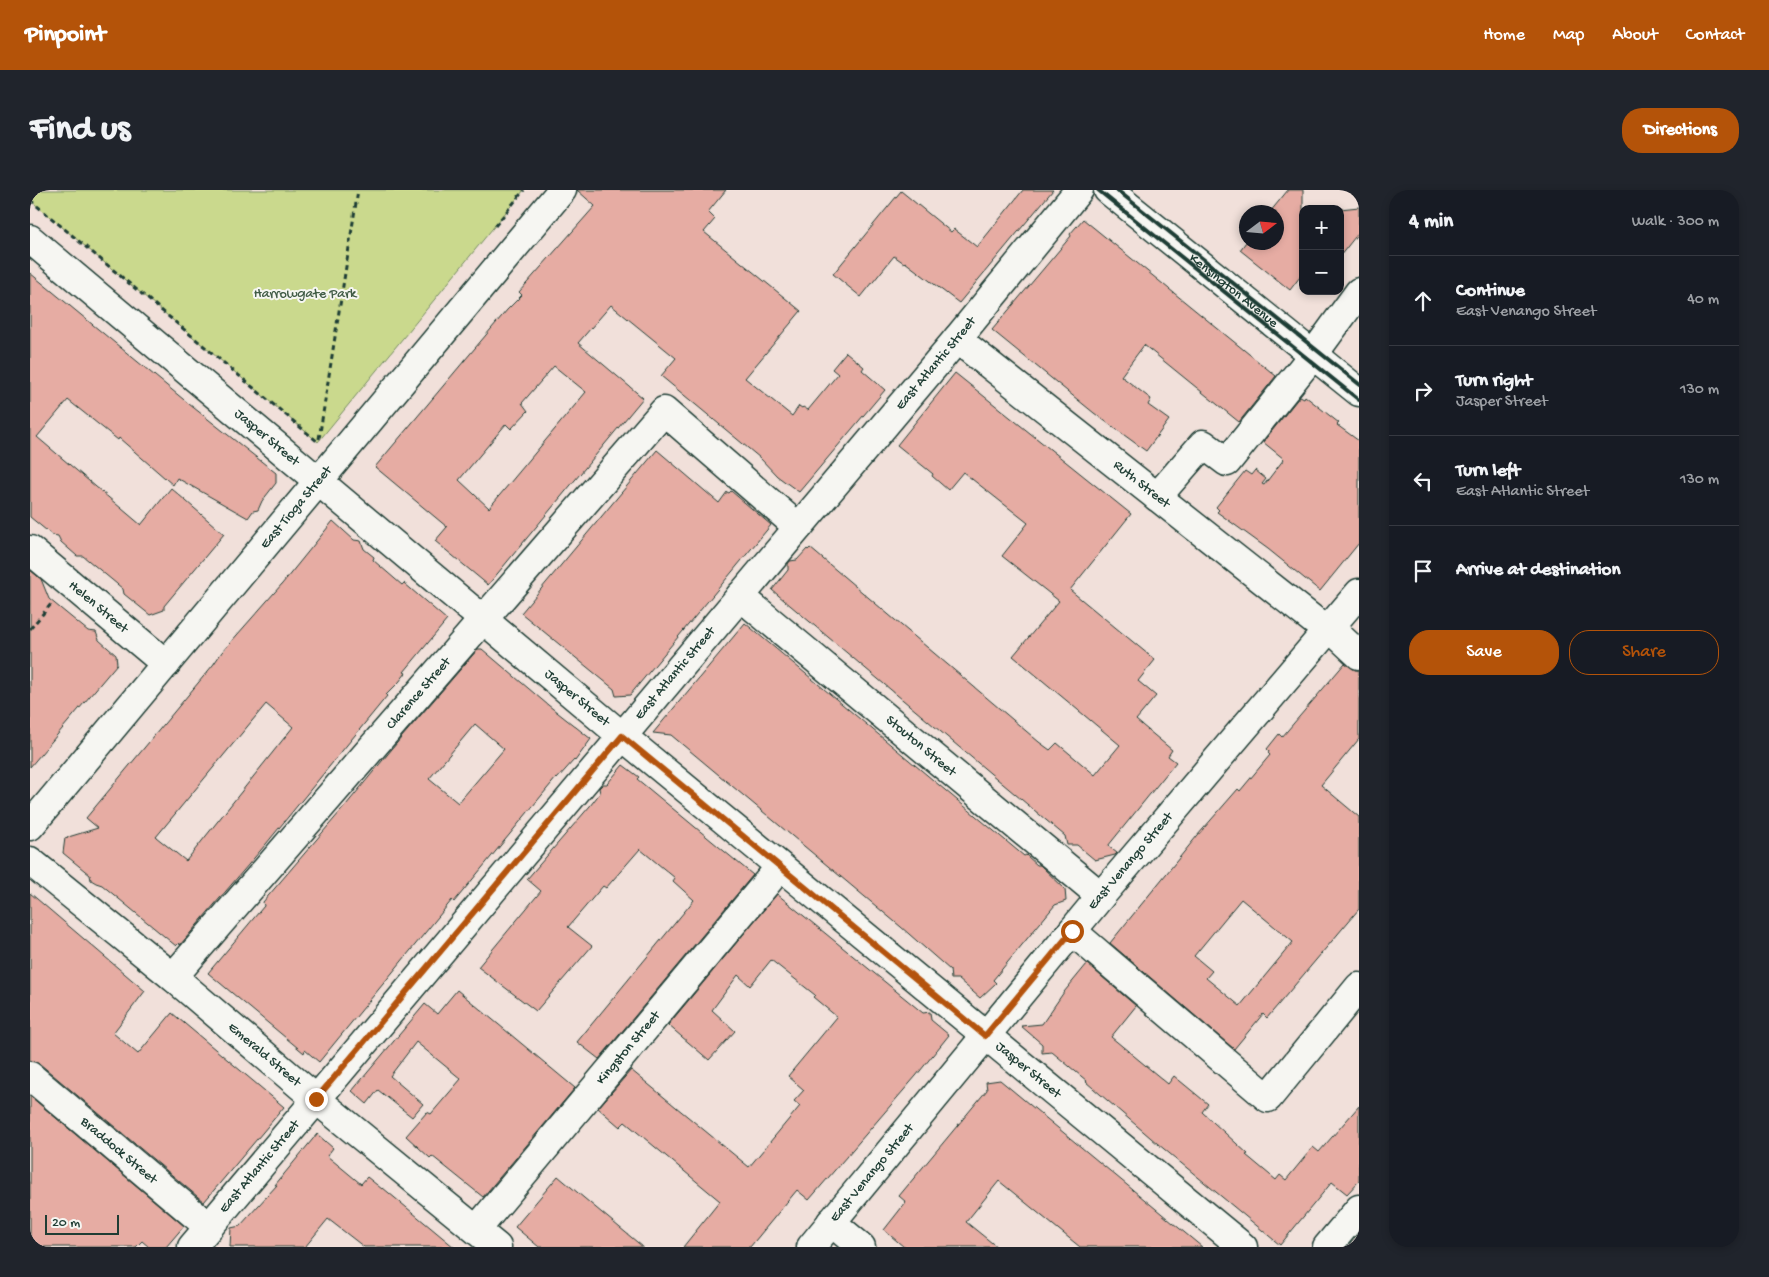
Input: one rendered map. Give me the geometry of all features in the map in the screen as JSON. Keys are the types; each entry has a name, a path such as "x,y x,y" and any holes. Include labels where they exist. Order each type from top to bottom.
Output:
{"street":[{"name":"East Tioga Street","path":"30,826 562,190"},
{"name":"East Atlantic Street","path":"192,1247 957,339 1079,190"},
{"name":"Kensington Avenue","path":"1108,190 1359,392"},
{"name":"Jasper Street","path":"30,239 482,620 1242,1247"},
{"path":"1157,498 1203,444 1227,462 1356,304"},
{"name":"Ruth Street","path":"957,339 1359,655"},
{"name":"Clarence Street","path":"173,978 664,411 798,527"},
{"name":"Helen Street","path":"30,550 166,664"},
{"name":"East Venango Street","path":"811,1247 1101,896 1359,593"},
{"name":"Stouton Street","path":"740,596 1101,896"},
{"name":"Emerald Street","path":"30,862 498,1247"},
{"name":"Kingston Street","path":"477,1229 780,867"},
{"path":"1072,931 1268,1098 1359,987"},
{"name":"Braddock Street","path":"30,1076 209,1227"},
{"path":"1327,1247 1359,1208"},
{"path":"831,1222 861,1247"}],"path":[{"path":"318,442 358,190"},
{"path":"493,228 524,190"},
{"path":"30,200 318,442"},
{"path":"318,442 324,434"},
{"path":"30,629 69,583"}],"green space":[{"name":"Harrowgate Park","path":"30,190 524,190 318,442 30,200"}],"building":[{"path":"577,190 726,190 708,212 715,219 704,232 801,311 745,378 792,416 799,406 808,410 838,374 832,369 846,352 864,367 862,370 885,390 799,492 777,476 760,458 661,376 676,358 611,305 578,343 643,398 488,585 435,541 447,527 375,467 507,310 522,295 519,292 595,206","holes":["554,366 586,392 489,508 459,480 506,424 511,429 528,411 522,403"]},
{"path":"1023,190 1053,190 959,303 905,262 894,256 861,297 833,274 901,191 951,232 954,229 977,247"},
{"path":"1288,190 1303,190 1303,205 1299,205 1299,278 1290,290 1240,250 1284,250 1284,205 1276,205"},
{"path":"1359,207 1359,232 1344,251 1344,250 1344,209"},
{"path":"1083,219 1276,376 1239,422 1144,345 1121,376 1151,399 1148,405 1169,420 1146,451 1094,413 992,330"},
{"path":"30,273 276,473 276,483 262,501 258,510 253,511 248,518 177,478 173,485 119,438 118,440 68,400 37,437 141,525 171,488 224,534 164,606 164,610 150,615 124,594 123,589 83,556 77,556 61,542 58,536 52,535 30,517"},
{"path":"955,373 1131,514 1070,590 1155,660 1138,681 1156,696 1136,720 1172,750 1168,756 1176,762 1108,846 1117,853 1115,855 1095,860 1077,845 1067,845 1065,836 772,590 788,570 790,561 797,560 810,548 1039,742 1050,750 1057,743 1095,775 1120,745 1013,656 1059,601 1002,556 1028,523 963,472 948,490 932,476 933,474 897,445"},
{"path":"1300,396 1304,398 1305,396 1339,423 1337,425 1359,441 1359,543 1320,591 1268,549 1217,512 1219,510 1216,507 1245,471 1251,475 1255,470 1266,479 1262,484 1264,485 1284,459 1263,442"},
{"path":"657,450 719,503 727,492 731,491 771,525 630,695 616,696 614,689 521,613"},
{"path":"333,521 354,540 361,541 364,549 374,557 373,560 402,585 404,583 447,620 404,672 406,673 399,682 386,695 266,844 180,945 179,943 176,946 102,885 91,880 90,875 63,853 65,838 98,828 86,818 222,652 282,584","holes":["266,704 293,727 186,861 156,837"]},
{"path":"30,570 41,579 49,599 88,631 96,632 99,640 116,655 117,664 30,767"},
{"path":"745,623 1024,856 1026,855 1037,865 1040,865 1065,889 1066,901 1055,905 993,980 996,983 980,998 958,979 951,979 950,970 901,927 671,735 653,733"},
{"path":"478,649 482,649 591,739 575,761 556,778 454,902 452,900 319,1062 305,1050 304,1053 208,973 264,906 263,902","holes":["475,724 504,749 458,803 429,779"]},
{"path":"1345,663 1355,670 1359,670 1359,739 1321,785 1359,817 1359,909 1267,1018 1263,1014 1234,1049 1110,943 1197,836 1238,789 1240,791 1270,755 1267,749 1279,734 1282,737","holes":["1241,899 1293,942 1240,1006 1206,978 1212,971 1194,956"]},
{"path":"623,765 639,777 637,779 753,875 599,1059 577,1042 694,900 673,881 675,878 640,849 606,888 603,886 568,927 592,946 536,1011 478,967 541,891 527,879 590,806 600,793 599,788 603,784 607,784"},
{"path":"30,893 145,991 113,1033 138,1054 172,1013 284,1107 204,1202 40,1064 30,1061"},
{"path":"777,894 923,1013 930,1012 931,1020 949,1035 809,1200 797,1190 750,1247 683,1247 720,1201 625,1122 620,1127 598,1108 631,1070 749,1167 800,1106 794,1101 804,1090 788,1076 837,1017 813,997 815,995 771,960 750,986 738,975 712,1010 735,1031 709,1060 668,1025"},
{"path":"1087,964 1136,1006 1111,1037 1168,1084 1174,1076 1208,1104 1202,1112 1248,1154 1246,1155 1276,1180 1280,1175 1286,1180 1313,1147 1319,1152 1359,1106 1359,1181 1347,1194 1332,1182 1280,1245 1158,1144 1052,1052 1042,1053 1042,1044 1021,1026 1042,1024 1064,992"},
{"path":"457,990 575,1088 483,1197 432,1156 430,1158 406,1136 427,1112 431,1114 461,1079 416,1042 390,1076 423,1104 412,1117 378,1090 367,1104 352,1091 425,1004 437,1014"},
{"path":"1000,1080 1202,1247 1080,1247 999,1181 966,1222 997,1247 904,1247 884,1230 906,1202 899,1196 987,1090 986,1082"},
{"path":"30,1096 184,1226 166,1247 149,1247 142,1241 136,1247 30,1247"},
{"path":"317,1134 333,1148 327,1156 361,1184 367,1177 383,1188 454,1247 364,1247 328,1219 305,1247 230,1247 231,1228 240,1226 277,1185 275,1185"},
{"path":"558,1176 643,1247 539,1247 515,1227"}],"railway":[{"path":"1098,190 1359,400"},
{"path":"1117,190 1359,384"}],"route":[{"path":"316,1099 622,736 985,1036 1072,931"}]}
